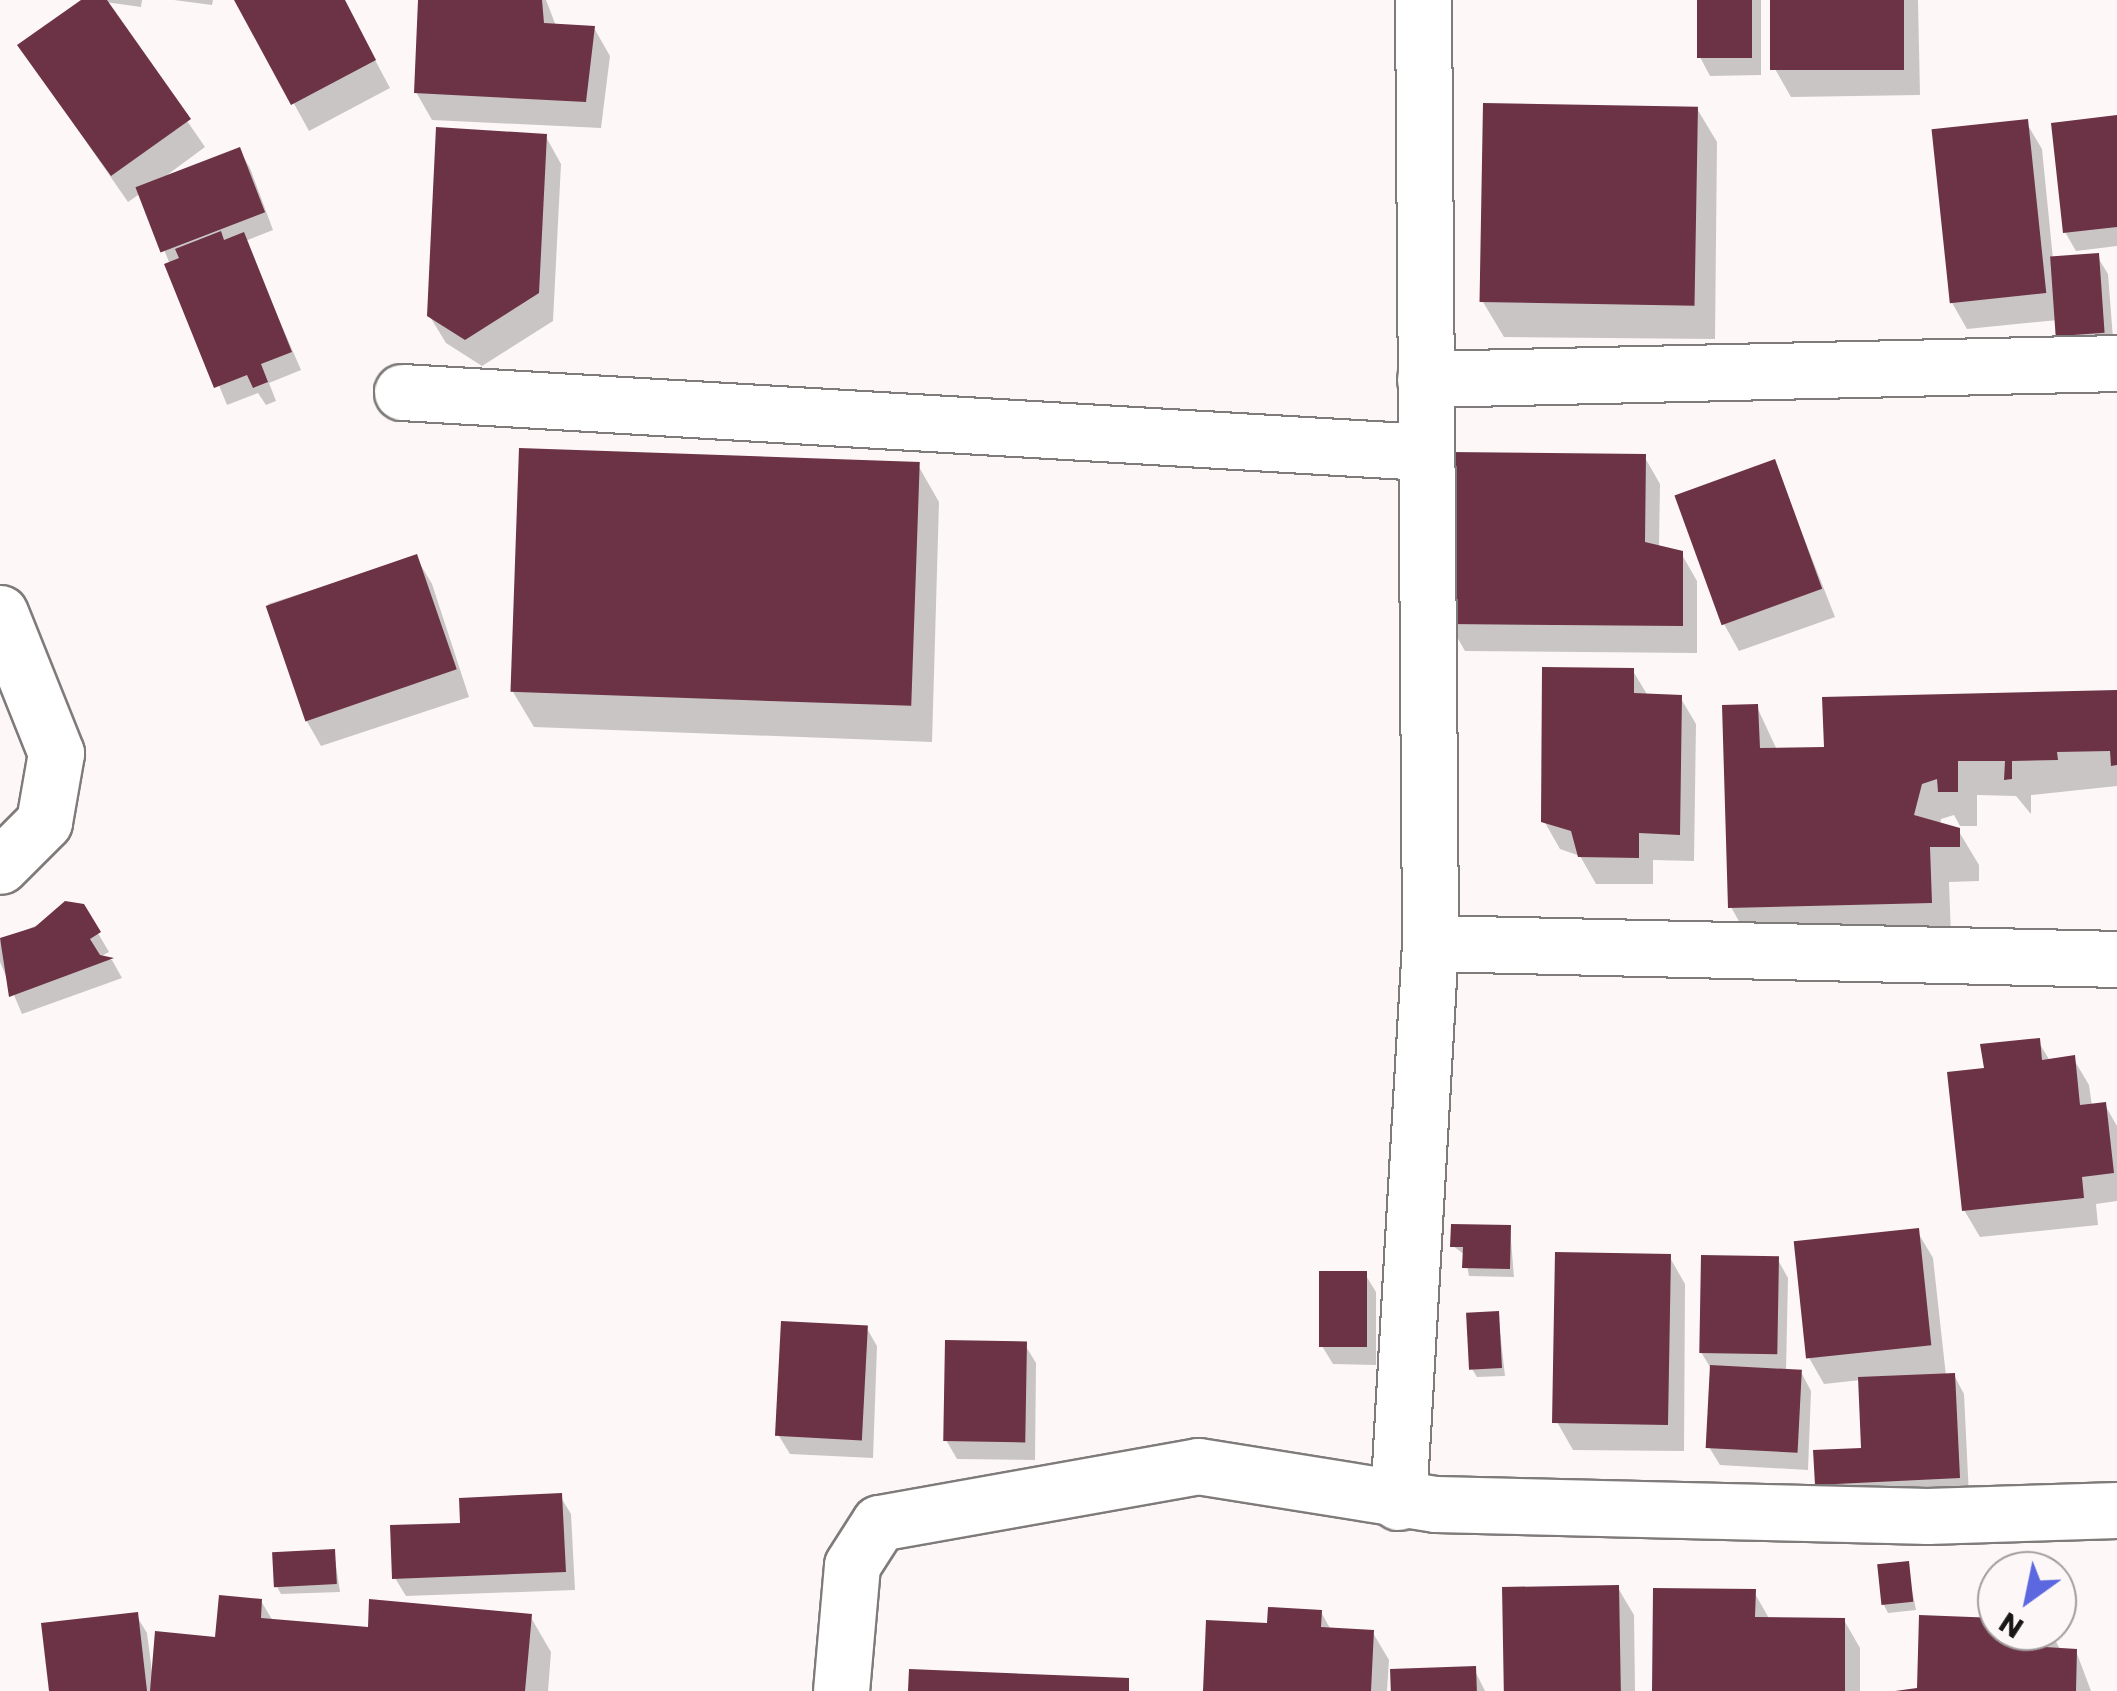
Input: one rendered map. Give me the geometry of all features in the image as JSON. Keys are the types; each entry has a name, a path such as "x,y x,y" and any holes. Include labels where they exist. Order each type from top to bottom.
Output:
{"street":[{"path":"1398,1502 1430,943 1423,0"},
{"path":"1425,380 2117,363"},
{"path":"402,392 1424,452"},
{"path":"0,613 56,753 44,822 0,866"},
{"path":"1430,943 2117,958"},
{"path":"840,1691 852,1565 879,1523 1198,1466 1398,1502 1927,1516 2117,1510"}],"building":[{"path":"81,0 107,0 191,119 111,176 17,45"},
{"path":"234,0 345,0 376,60 291,105"},
{"path":"418,0 542,0 544,23 595,26 586,102 414,93"},
{"path":"1697,0 1752,0 1752,58 1697,58"},
{"path":"1770,0 1904,0 1904,70 1770,70"},
{"path":"1483,103 1698,107 1694,306 1480,302"},
{"path":"2117,115 2117,227 2063,233 2051,123"},
{"path":"2028,119 2046,293 1950,303 1932,129"},
{"path":"436,127 547,134 539,293 465,340 427,316"},
{"path":"240,147 265,212 161,252 135,187"},
{"path":"221,231 224,240 244,232 292,352 261,364 268,382 253,388 247,375 214,388 164,264 179,258 175,249"},
{"path":"2099,253 2105,333 2056,336 2050,256"},
{"path":"519,448 920,462 911,706 510,692"},
{"path":"1448,452 1646,454 1645,542 1683,551 1683,626 1447,624"},
{"path":"1775,459 1822,589 1722,625 1674,496"},
{"path":"417,554 457,669 305,721 266,606"},
{"path":"1542,667 1634,668 1634,693 1682,695 1680,835 1639,833 1639,858 1578,857 1571,831 1541,822"},
{"path":"2117,690 2117,765 2111,766 2110,751 2057,752 2058,760 2012,761 2012,779 2004,780 2005,761 1958,761 1958,792 1938,792 1937,779 1922,784 1914,815 1960,828 1960,847 1930,847 1932,903 1728,908 1722,705 1758,704 1760,748 1824,747 1822,697"},
{"path":"65,901 84,904 101,932 90,939 100,955 114,958 9,997 0,938 35,927"},
{"path":"2040,1038 2042,1060 2075,1055 2080,1105 2106,1102 2114,1173 2082,1177 2084,1198 1962,1211 1947,1072 1984,1068 1980,1044"},
{"path":"1451,1224 1511,1225 1510,1269 1462,1268 1463,1247 1450,1247"},
{"path":"1919,1228 1931,1345 1806,1359 1794,1241"},
{"path":"1555,1252 1671,1254 1668,1425 1552,1423"},
{"path":"1701,1255 1779,1256 1777,1354 1699,1353"},
{"path":"1319,1271 1367,1271 1367,1347 1319,1347"},
{"path":"1499,1311 1502,1368 1469,1370 1466,1313"},
{"path":"781,1321 868,1326 862,1440 775,1436"},
{"path":"945,1340 1027,1341 1025,1442 943,1441"},
{"path":"1710,1365 1802,1370 1798,1453 1706,1448"},
{"path":"1955,1373 1960,1478 1815,1485 1813,1450 1861,1448 1858,1377"},
{"path":"562,1493 566,1572 392,1579 390,1525 460,1523 459,1498"},
{"path":"335,1549 337,1584 274,1587 272,1552"},
{"path":"1909,1561 1913,1602 1881,1605 1877,1564"},
{"path":"1619,1585 1621,1691 1504,1691 1502,1587"},
{"path":"1653,1588 1756,1589 1755,1617 1845,1618 1845,1691 1652,1691"},
{"path":"219,1595 262,1599 261,1618 368,1627 369,1599 532,1614 525,1691 150,1691 155,1631 215,1637"},
{"path":"1268,1607 1322,1610 1321,1627 1374,1630 1371,1691 1203,1691 1206,1620 1267,1623"},
{"path":"138,1612 147,1691 49,1691 41,1623"},
{"path":"1919,1615 1977,1617 1977,1651 2077,1651 2076,1691 1895,1691 1917,1688"},
{"path":"1476,1666 1477,1691 1391,1691 1390,1669"},
{"path":"909,1669 1129,1678 1129,1691 908,1691"}]}
